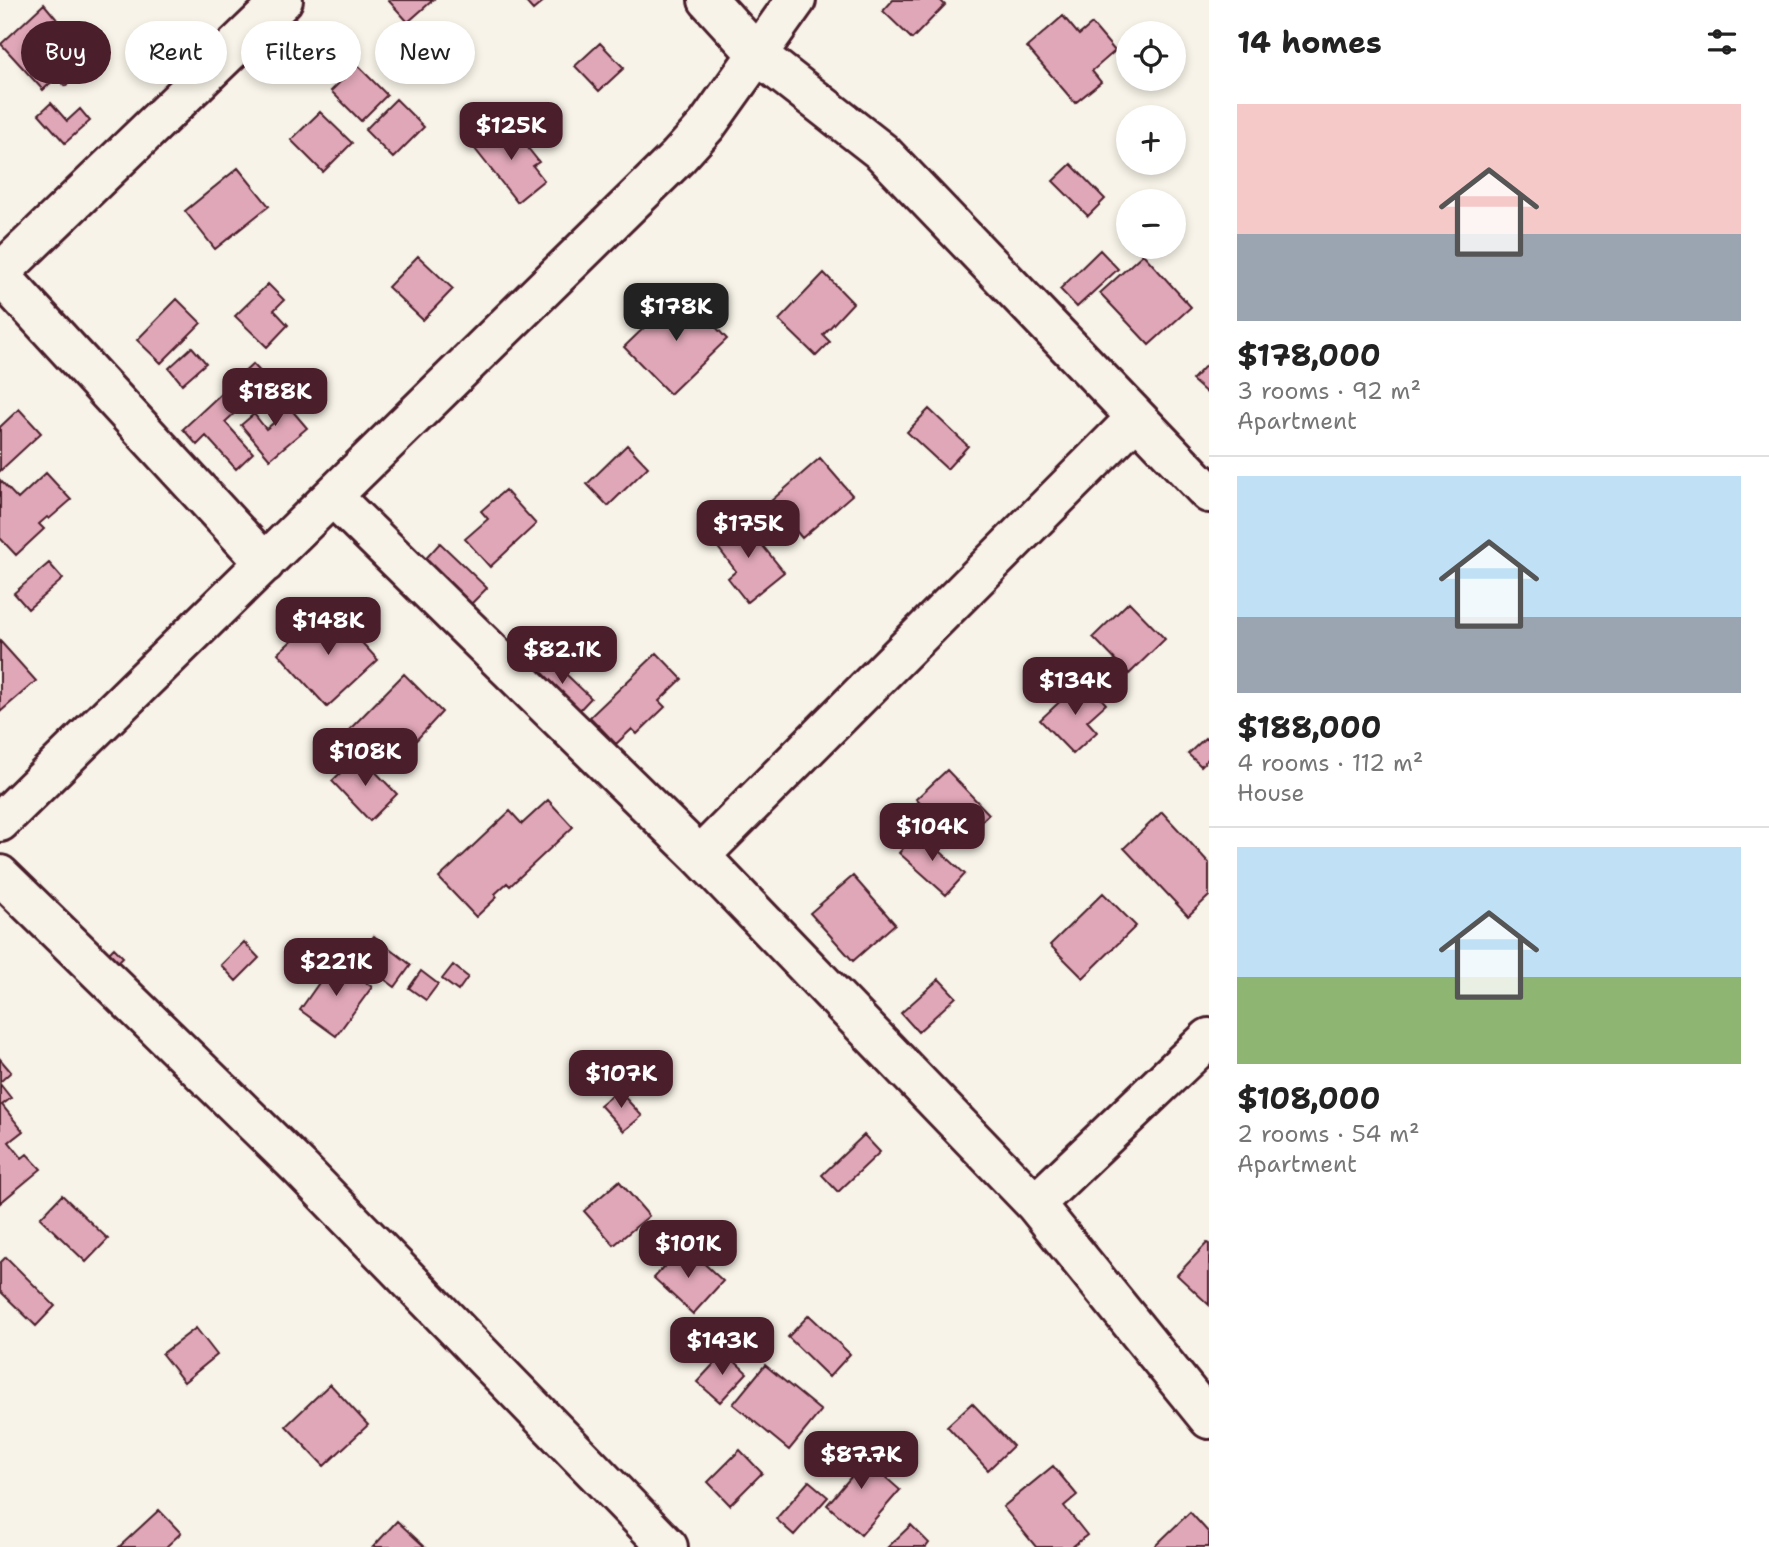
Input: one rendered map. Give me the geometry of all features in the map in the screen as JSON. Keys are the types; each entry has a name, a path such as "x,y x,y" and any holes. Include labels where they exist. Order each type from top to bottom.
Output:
{"street":[{"path":"265,563 0,274 283,0"},
{"path":"708,0 758,55 882,152 1209,493"},
{"path":"0,822 678,157 707,125 796,0"},
{"path":"700,856 1136,418"},
{"path":"333,497 700,856 1035,1204 1209,1419"},
{"path":"0,875 300,1168 668,1547"},
{"path":"1035,1204 1209,1038"}],"building":[{"path":"388,0 433,0 409,21"},
{"path":"524,0 545,0 533,10"},
{"path":"893,0 940,0 945,5 912,39 883,11"},
{"path":"44,4 58,21 26,21"},
{"path":"1063,16 1079,35 1092,24 1115,51 1092,71 1101,82 1075,103 1027,47"},
{"path":"21,25 21,66 1,44"},
{"path":"600,43 624,68 599,91 575,66"},
{"path":"361,69 387,95 361,121 331,91 338,84 361,84"},
{"path":"38,84 49,84 43,90"},
{"path":"396,99 424,127 393,158 365,130"},
{"path":"51,103 67,121 80,109 90,121 65,143 39,114"},
{"path":"320,112 352,143 323,172 291,140"},
{"path":"508,123 539,162 533,166 544,180 517,202 475,149"},
{"path":"1071,164 1105,199 1088,216 1053,181"},
{"path":"238,168 269,206 215,249 185,211"},
{"path":"1100,250 1118,269 1077,307 1060,289"},
{"path":"418,256 453,289 423,320 388,287"},
{"path":"1137,259 1148,259 1191,307 1149,345 1100,293"},
{"path":"824,273 853,303 823,335 830,342 816,356 779,320"},
{"path":"268,284 284,300 274,310 288,325 267,347 235,316"},
{"path":"682,291 727,339 670,394 624,347"},
{"path":"177,299 201,323 161,363 137,340"},
{"path":"192,347 206,363 182,384 169,368"},
{"path":"1209,362 1209,395 1192,380"},
{"path":"253,364 269,381 225,422 253,453 236,469 206,436 197,445 183,429"},
{"path":"278,394 307,428 270,459 241,425 254,414 266,429 277,420 265,405"},
{"path":"19,409 41,433 0,471 0,427"},
{"path":"929,409 968,446 947,469 907,432"},
{"path":"627,445 648,467 608,506 587,484"},
{"path":"820,458 852,495 802,538 771,501"},
{"path":"46,473 71,500 39,524 44,529 16,555 0,538 0,480 18,499"},
{"path":"505,490 536,524 490,567 465,539 488,519 481,511"},
{"path":"741,519 784,572 747,602 728,578 736,571 713,541"},
{"path":"440,543 487,588 466,609 420,565"},
{"path":"49,563 63,579 28,609 14,593"},
{"path":"1129,602 1165,639 1129,674 1093,637"},
{"path":"329,607 378,660 327,707 278,653"},
{"path":"0,641 36,681 0,712"},
{"path":"657,653 682,679 659,701 665,707 637,734 632,729 616,744 590,717"},
{"path":"548,657 591,698 575,715 532,673"},
{"path":"404,674 442,712 389,770 349,730"},
{"path":"1084,679 1106,704 1087,721 1097,732 1073,754 1040,720"},
{"path":"1205,738 1209,742 1209,758 1201,766 1188,754"},
{"path":"359,755 397,794 370,821 332,781"},
{"path":"947,770 989,814 970,832 962,824 950,835 916,799"},
{"path":"548,800 573,827 510,886 507,883 495,894 497,897 476,917 439,878 510,811 522,824"},
{"path":"1162,812 1209,863 1209,896 1188,916 1124,848"},
{"path":"918,831 965,874 946,895 899,853"},
{"path":"853,876 895,924 853,961 810,913"},
{"path":"1103,893 1136,926 1083,978 1050,945"},
{"path":"374,936 411,965 395,987 357,959"},
{"path":"244,942 259,958 236,981 221,965"},
{"path":"114,948 123,957 116,964 107,955"},
{"path":"335,960 372,987 336,1036 300,1010"},
{"path":"453,965 468,977 458,991 442,979"},
{"path":"421,971 438,984 426,1000 409,988"},
{"path":"939,979 956,997 918,1032 901,1013"},
{"path":"0,1059 11,1072 0,1082"},
{"path":"0,1084 11,1098 2,1105 23,1131 9,1142 22,1158 27,1154 41,1169 0,1203"},
{"path":"618,1090 642,1116 624,1131 600,1105"},
{"path":"864,1135 880,1152 838,1192 822,1175"},
{"path":"619,1181 649,1216 614,1245 584,1211"},
{"path":"62,1195 108,1239 86,1262 40,1218"},
{"path":"1207,1243 1209,1244 1209,1305 1177,1275"},
{"path":"684,1245 723,1281 693,1314 654,1278"},
{"path":"6,1257 55,1306 36,1326 0,1291 0,1263"},
{"path":"809,1315 850,1354 829,1377 788,1337"},
{"path":"196,1328 217,1355 184,1382 162,1354"},
{"path":"725,1352 747,1373 720,1402 697,1382"},
{"path":"765,1365 821,1411 789,1450 733,1404"},
{"path":"330,1384 368,1425 324,1466 286,1426"},
{"path":"972,1403 1013,1446 988,1470 947,1426"},
{"path":"847,1443 900,1490 861,1535 827,1505 851,1477 832,1460"},
{"path":"740,1450 762,1473 730,1505 708,1482"},
{"path":"1053,1466 1077,1495 1064,1506 1087,1535 1072,1547 1036,1547 1003,1507"},
{"path":"809,1481 828,1497 794,1535 776,1519"},
{"path":"159,1510 181,1533 166,1547 119,1547"},
{"path":"1190,1512 1209,1533 1209,1547 1154,1547"},
{"path":"397,1521 425,1547 373,1547"},
{"path":"911,1525 929,1543 926,1547 888,1547"}]}
